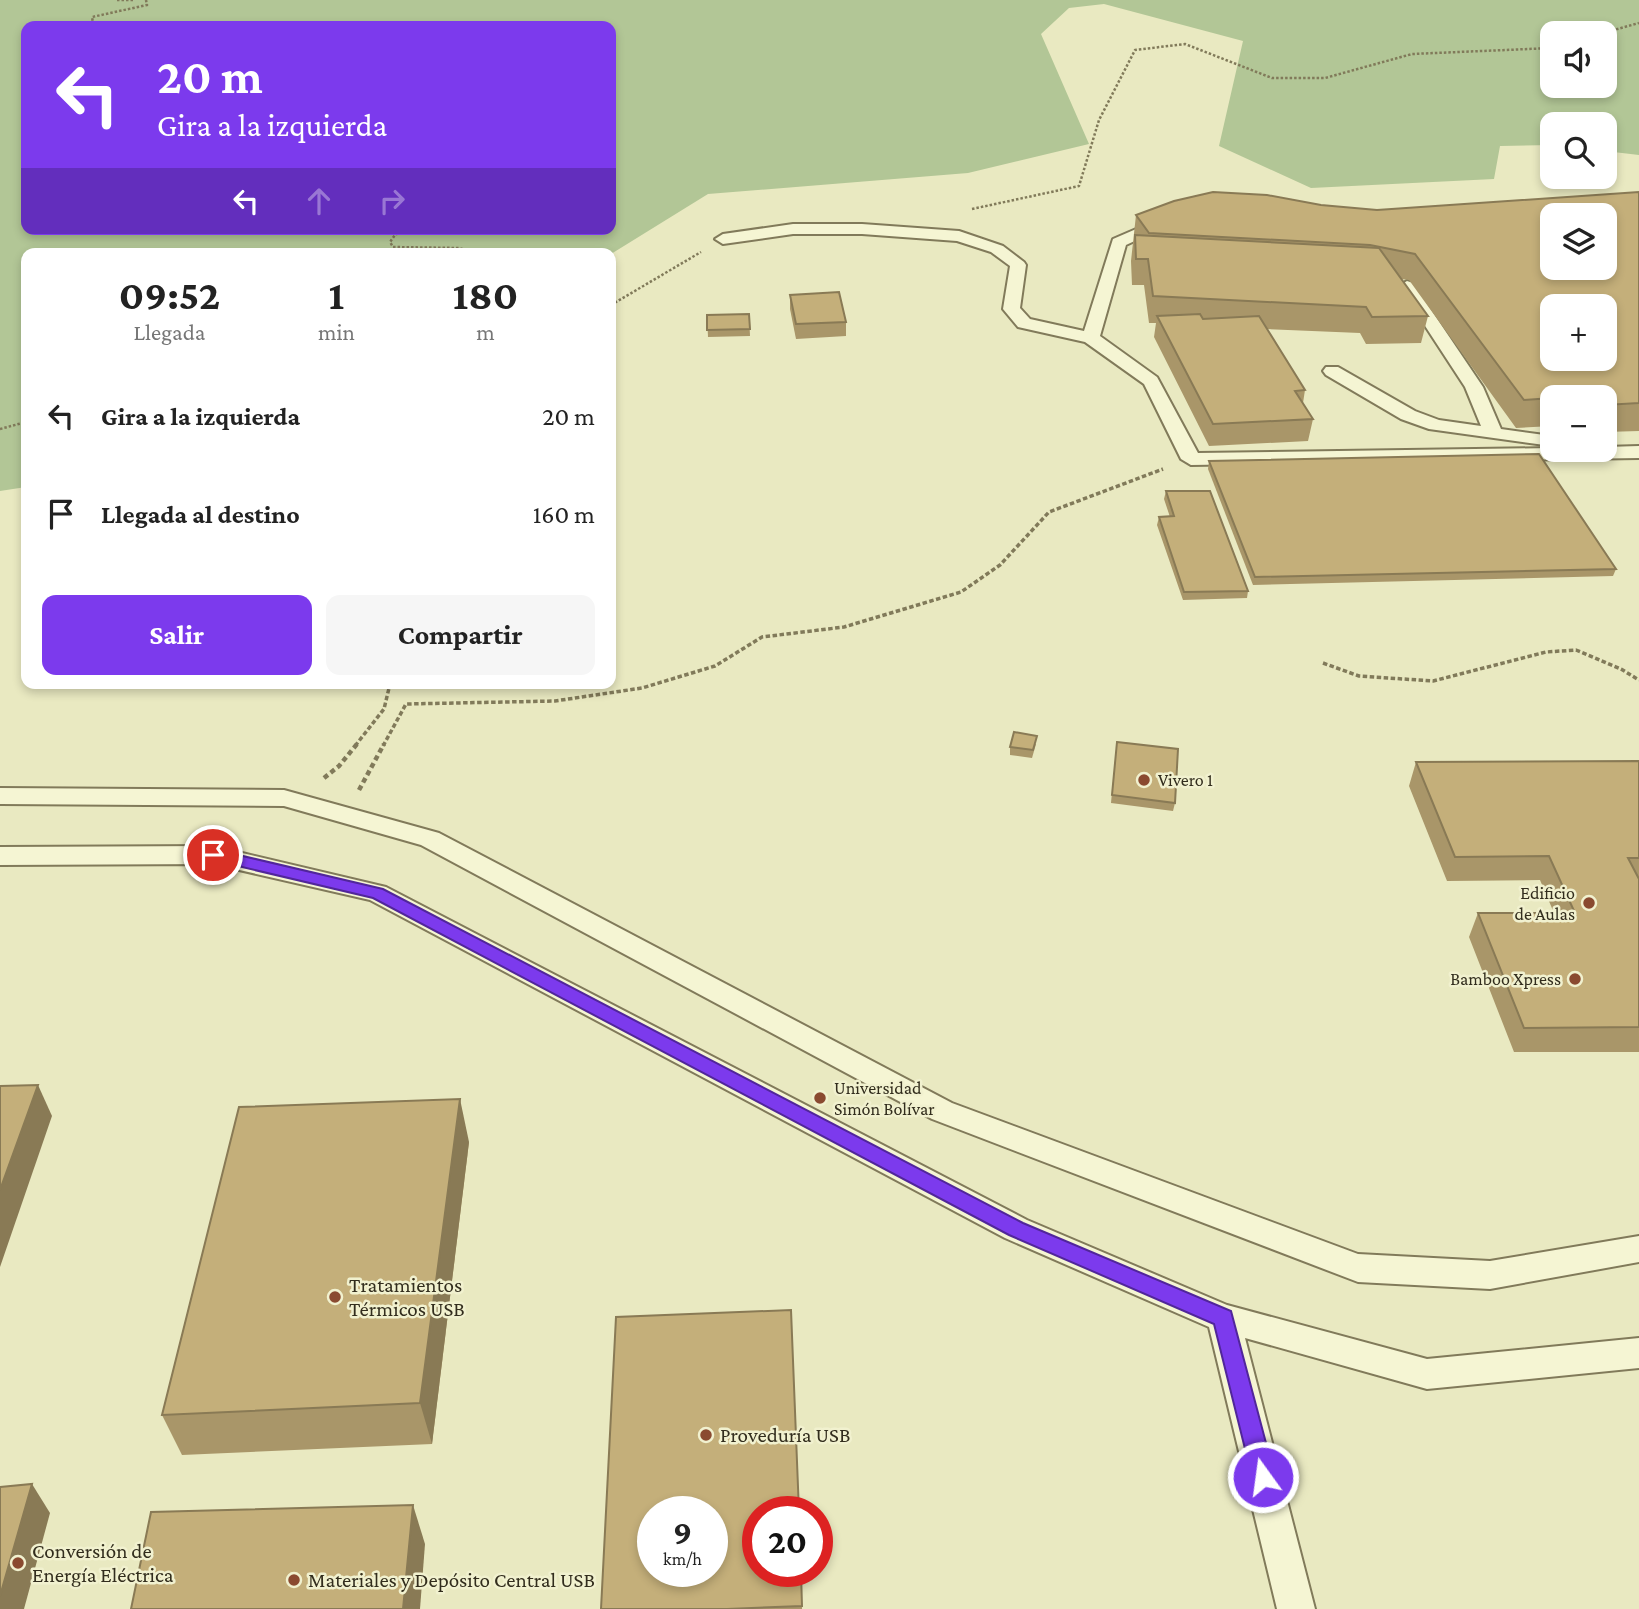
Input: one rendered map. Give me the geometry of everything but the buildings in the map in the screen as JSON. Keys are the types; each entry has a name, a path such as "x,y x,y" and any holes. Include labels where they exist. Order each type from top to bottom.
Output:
{"lane":[{"path":"1091,338 1119,243 1141,231 1183,217"},
{"path":"723,239 793,229 862,229 959,236 997,249 1018,265 1012,309 1024,323 1091,338 1151,381 1192,459 1540,452"},
{"path":"1407,286 1474,387 1493,433"},
{"path":"1332,371 1408,415 1436,425 1540,440"},
{"path":"1617,450 1639,452"},
{"path":"0,796 284,797 430,839 942,1111 1358,1268 1490,1275 1639,1250"},
{"path":"0,856 213,855 377,893 1016,1229 1223,1318 1427,1374 1639,1353"},
{"path":"1223,1318 1296,1609"}],"path":[{"path":"117,0 135,0"},
{"path":"93,21 92,18 139,9 147,5 146,0"},
{"path":"1617,29 1639,23"},
{"path":"965,209 978,210 1079,186 1098,120 1135,50 1185,44 1272,78 1325,78 1412,54 1540,49"},
{"path":"393,235 390,242 393,247 404,248"},
{"path":"616,302 723,239"},
{"path":"426,248 466,248"},
{"path":"0,429 21,423"},
{"path":"345,815 406,704 555,701 642,688 715,666 762,637 844,627 961,592 1000,565 1049,512 1192,459"},
{"path":"1323,663 1359,676 1433,681 1546,652 1576,650 1639,680"},
{"path":"297,801 339,766 384,709 389,689"}],"green space":[{"path":"0,0 1639,0 1639,155 1617,152 1617,112 1540,112 1540,145 1500,146 1494,179 1311,188 1219,146 1243,41 1104,4 1069,8 1041,34 1089,144 968,173 708,194 616,251 616,248 21,248 21,488 0,491"}],"place":[{"name":"Vivero 1","path":"1144,780"},
{"name":"Edificio de Aulas","path":"1589,903"},
{"name":"Bamboo Xpress","path":"1575,979"},
{"name":"Universidad Simón Bolívar","path":"820,1098"},
{"name":"Tratamientos Térmicos USB","path":"335,1297"},
{"name":"Proveduría USB","path":"706,1435"},
{"name":"Conversión de Energía Eléctrica","path":"18,1563"},
{"name":"Materiales y Depósito Central USB","path":"294,1580"}],"route":[{"path":"213,855 377,893 1016,1229 1223,1318 1263,1477"}]}
